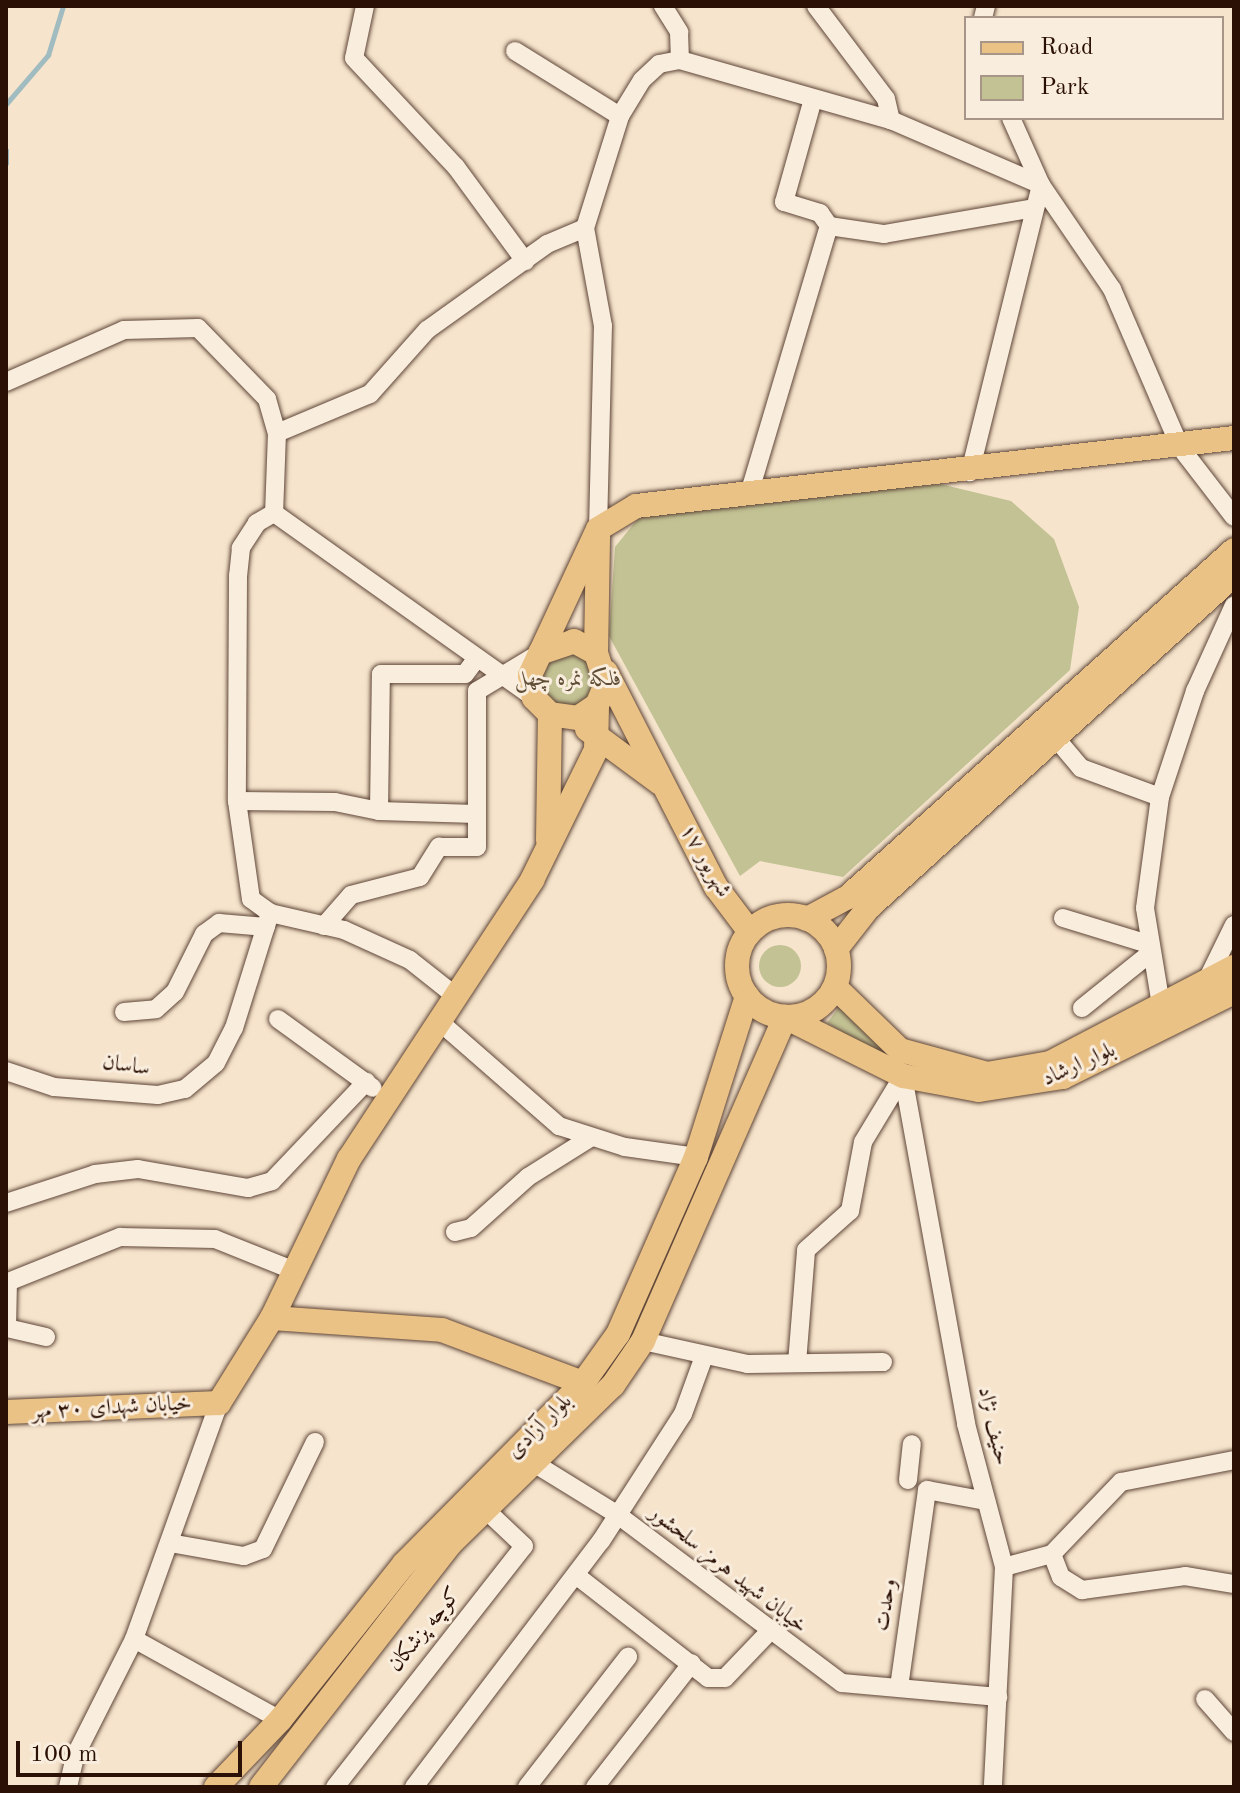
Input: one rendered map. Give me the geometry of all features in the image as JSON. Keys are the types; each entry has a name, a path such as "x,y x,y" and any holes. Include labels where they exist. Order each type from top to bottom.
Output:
{"main road":[{"path":"548,844 550,710 530,675 598,529 636,506 970,472 1234,438"},
{"path":"219,1403 272,1318 292,1270 388,1099 458,998 548,844 592,759 601,663 598,529"},
{"path":"1234,550 848,897 807,919 777,916 750,932 737,963 747,996 785,1017 815,1010 835,987 836,949 868,908 1234,575"},
{"path":"540,653 574,641 601,663"},
{"name":"۱۷ شهریور","path":"601,663 716,887 750,932"},
{"path":"550,710 597,705"},
{"path":"550,710 596,733 665,788"},
{"path":"592,759 638,765"},
{"path":"807,919 836,949"},
{"name":"بلوار ارشاد","path":"785,1017 903,1076 952,1089 1025,1087 1063,1077 1234,967"},
{"name":"بلوار ارشاد","path":"835,987 900,1050 935,1066 987,1074 1050,1063 1161,1005 1198,991 1234,992"},
{"name":"بلوار آزادی","path":"216,1787 239,1768 280,1720 404,1564 583,1383 618,1334 696,1157 747,996"},
{"name":"بلوار آزادی","path":"258,1787 451,1543 537,1465 613,1385 643,1341 785,1017"},
{"path":"272,1318 442,1330 583,1383"},
{"name":"خیابان شهدای ۳۰ مهر","path":"6,1412 219,1403"},
{"path":"239,1768 258,1787"}],"street":[{"path":"365,6 354,58 456,167 480,210 525,261"},
{"path":"663,6 679,32 680,60"},
{"path":"816,6 886,99 891,120"},
{"path":"515,51 620,116"},
{"path":"598,529 603,326 585,228 620,116 659,64 680,60 891,120 1041,185"},
{"path":"813,99 784,202 820,213 829,226 884,234 1034,208"},
{"path":"1012,120 1041,185 1112,289 1180,447 1234,517"},
{"path":"970,472 1041,185"},
{"path":"749,494 829,226"},
{"path":"277,433 370,394 427,330 525,261 585,228"},
{"path":"6,382 124,330 184,323 198,328 267,399 277,433 274,513"},
{"path":"274,513 474,662 550,710"},
{"path":"268,920 251,899 237,801 241,548 257,523 274,513"},
{"path":"1161,1005 1147,949 1160,797 1195,691 1234,605"},
{"path":"324,926 351,895 420,877 439,847 477,847 477,691 494,675 540,653"},
{"path":"379,811 381,674 465,674 474,662"},
{"path":"1054,736 1081,768 1160,797"},
{"path":"237,801 335,802 379,811 476,814"},
{"path":"1063,918 1147,949"},
{"path":"124,1012 156,1009 175,992 204,934 219,923 268,920 324,926 410,960 458,998"},
{"name":"ساسان","path":"6,1071 54,1087 158,1095 185,1089 216,1063 234,1028 268,920"},
{"path":"1198,991 1234,925"},
{"path":"1082,1008 1147,949"},
{"path":"278,1019 388,1099"},
{"path":"441,1023 559,1126 590,1138 696,1157"},
{"path":"797,1363 806,1250 850,1211 863,1142 903,1076"},
{"name":"حنیف نژاد","path":"903,1076 986,1501 1004,1567 995,1785"},
{"path":"6,1203 95,1174 138,1169 248,1188 272,1181 366,1082"},
{"path":"455,1232 471,1228 528,1177 590,1138"},
{"path":"46,1337 7,1328 8,1282 120,1237 215,1239 292,1270"},
{"path":"643,1341 703,1359 797,1363 883,1362"},
{"path":"414,1787 577,1576 683,1414 703,1359"},
{"path":"68,1787 75,1756 134,1639 219,1403"},
{"path":"170,1543 244,1556 263,1549 315,1442"},
{"path":"908,1480 912,1444"},
{"path":"1004,1567 1052,1554 1121,1482 1234,1460"},
{"name":"خیابان شهید هرمز سلحشور","path":"537,1465 618,1515 769,1632 842,1683 899,1687"},
{"name":"وحدت","path":"899,1687 927,1490 986,1501"},
{"name":"کوچه پزشکان","path":"335,1787 524,1546 487,1511"},
{"path":"1052,1554 1061,1577 1082,1590 1185,1576 1234,1584"},
{"path":"577,1576 708,1678 725,1678 769,1632"},
{"path":"134,1639 280,1720"},
{"path":"527,1787 628,1657"},
{"path":"595,1787 692,1663"},
{"path":"899,1687 998,1697"},
{"path":"1205,1699 1234,1732"}],"green space":[{"path":"940,484 1011,501 1054,539 1079,607 1070,670 843,877 760,861 740,876 609,636 615,547 640,516 658,509"},
{"name":"فلکه نمره چهل","path":"570,647 597,664 591,704 551,708 537,670"},
{"path":"780,945 795,951 801,966 795,981 780,987 765,981 759,966 765,951"},
{"path":"839,1007 882,1048 879,1053 827,1023"}],"waterway":[{"path":"6,104 48,55 63,6"},
{"path":"6,150 6,163"}]}
